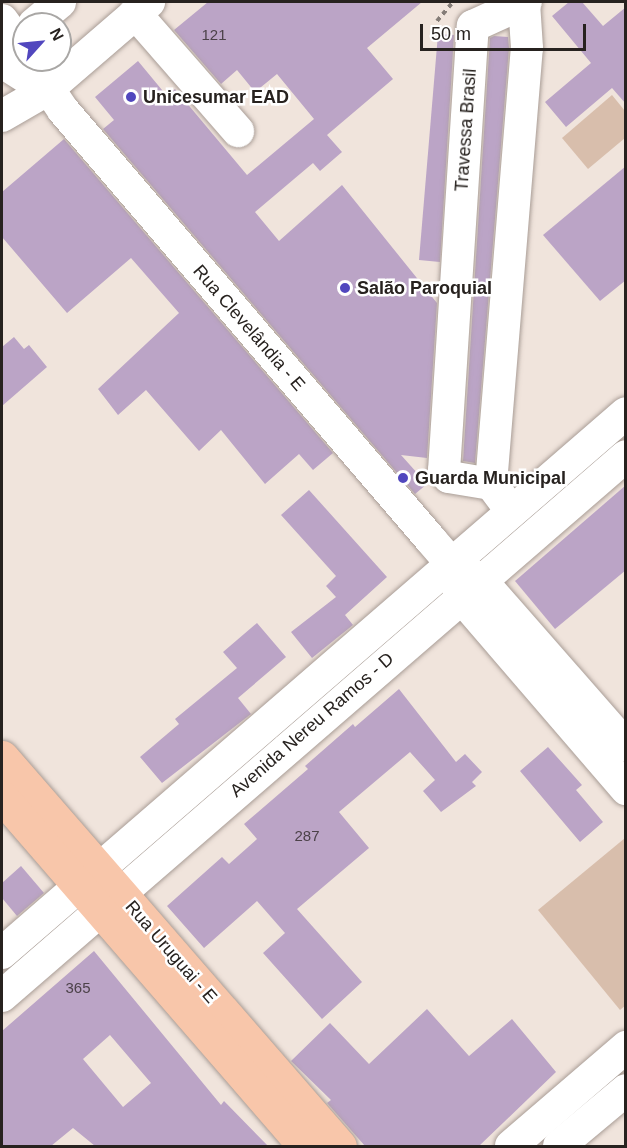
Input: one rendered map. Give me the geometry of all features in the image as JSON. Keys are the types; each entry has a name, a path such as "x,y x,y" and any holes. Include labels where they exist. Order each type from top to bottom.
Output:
{"main road":[{"name":"Rua Uruguai - E","path":"2,757 99,890 304,1146"},
{"name":"Rua Uruguai - E","path":"2,797 99,890 340,1146"}],"street":[{"name":"Travessa Brasil","path":"525,2 527,48 491,484 449,477 444,471 473,26 525,2"},
{"path":"2,116 46,90 142,8 238,131"},
{"name":"Rua Clevelândia - E","path":"35,72 46,90 452,564 626,789"},
{"name":"Avenida Nereu Ramos - D","path":"2,996 99,890 452,564 626,413"},
{"name":"Avenida Nereu Ramos - D","path":"2,953 99,890 470,588 626,456"},
{"path":"491,484 512,511"},
{"name":"Rua Clevelândia - E","path":"470,588 626,746"},
{"path":"511,1146 626,1047"},
{"path":"559,1146 619,1095 593,1075"}],"path":[{"path":"437,21 453,2"}],"shaded area":[{"path":"612,95 625,111 625,138 588,169 562,138"},
{"path":"625,838 626,1005 620,1010 538,910"}],"building":[{"path":"208,2 422,2 367,48 393,79 327,135 342,152 320,171 313,163 255,212 279,241 342,185 437,303 427,458 401,455 427,484 415,494 103,129 114,120 95,97 138,61 167,96 175,89 247,175 314,119 277,74 255,92 237,70 221,84 174,30"},
{"path":"569,2 582,2 603,26 626,7 626,104 612,88 566,127 545,102 591,63 552,16"},
{"path":"438,34 454,35 440,262 419,260"},
{"path":"508,37 509,48 475,463 463,461 490,38"},
{"path":"64,139 333,453 313,470 299,454 265,484 221,430 199,451 146,390 118,415 98,389 179,313 131,258 67,313 2,237 2,192"},
{"path":"626,166 626,280 600,301 543,235"},
{"path":"14,337 24,349 29,345 47,367 2,406 2,347"},
{"path":"626,485 626,570 555,629 515,581"},
{"path":"309,490 387,577 345,615 353,625 312,658 291,632 336,597 326,586 336,576 281,515"},
{"path":"257,623 286,657 238,698 251,714 162,783 140,757 179,724 175,719 237,668 223,652"},
{"path":"399,689 456,762 465,754 482,772 472,782 476,786 441,812 423,791 435,780 410,752 339,812 369,848 297,909 362,982 322,1019 263,953 285,933 257,901 204,948 167,906 222,857 229,864 257,839 244,824 308,769 305,766 353,724 355,727"},
{"path":"548,747 582,785 576,790 603,822 580,842 520,771"},
{"path":"21,866 44,893 17,916 2,898 2,883"},
{"path":"94,951 221,1105 224,1101 268,1146 95,1146 73,1128 51,1146 2,1146 2,1031","holes":["110,1035 151,1083 123,1107 83,1059"]},
{"path":"427,1009 469,1056 512,1019 556,1072 479,1146 365,1146 327,1103 331,1100 291,1061 330,1023 369,1064"}],"place":[{"name":"Unicesumar EAD","path":"131,97"},
{"name":"Salão Paroquial","path":"345,288"},
{"name":"Guarda Municipal","path":"403,478"}]}
